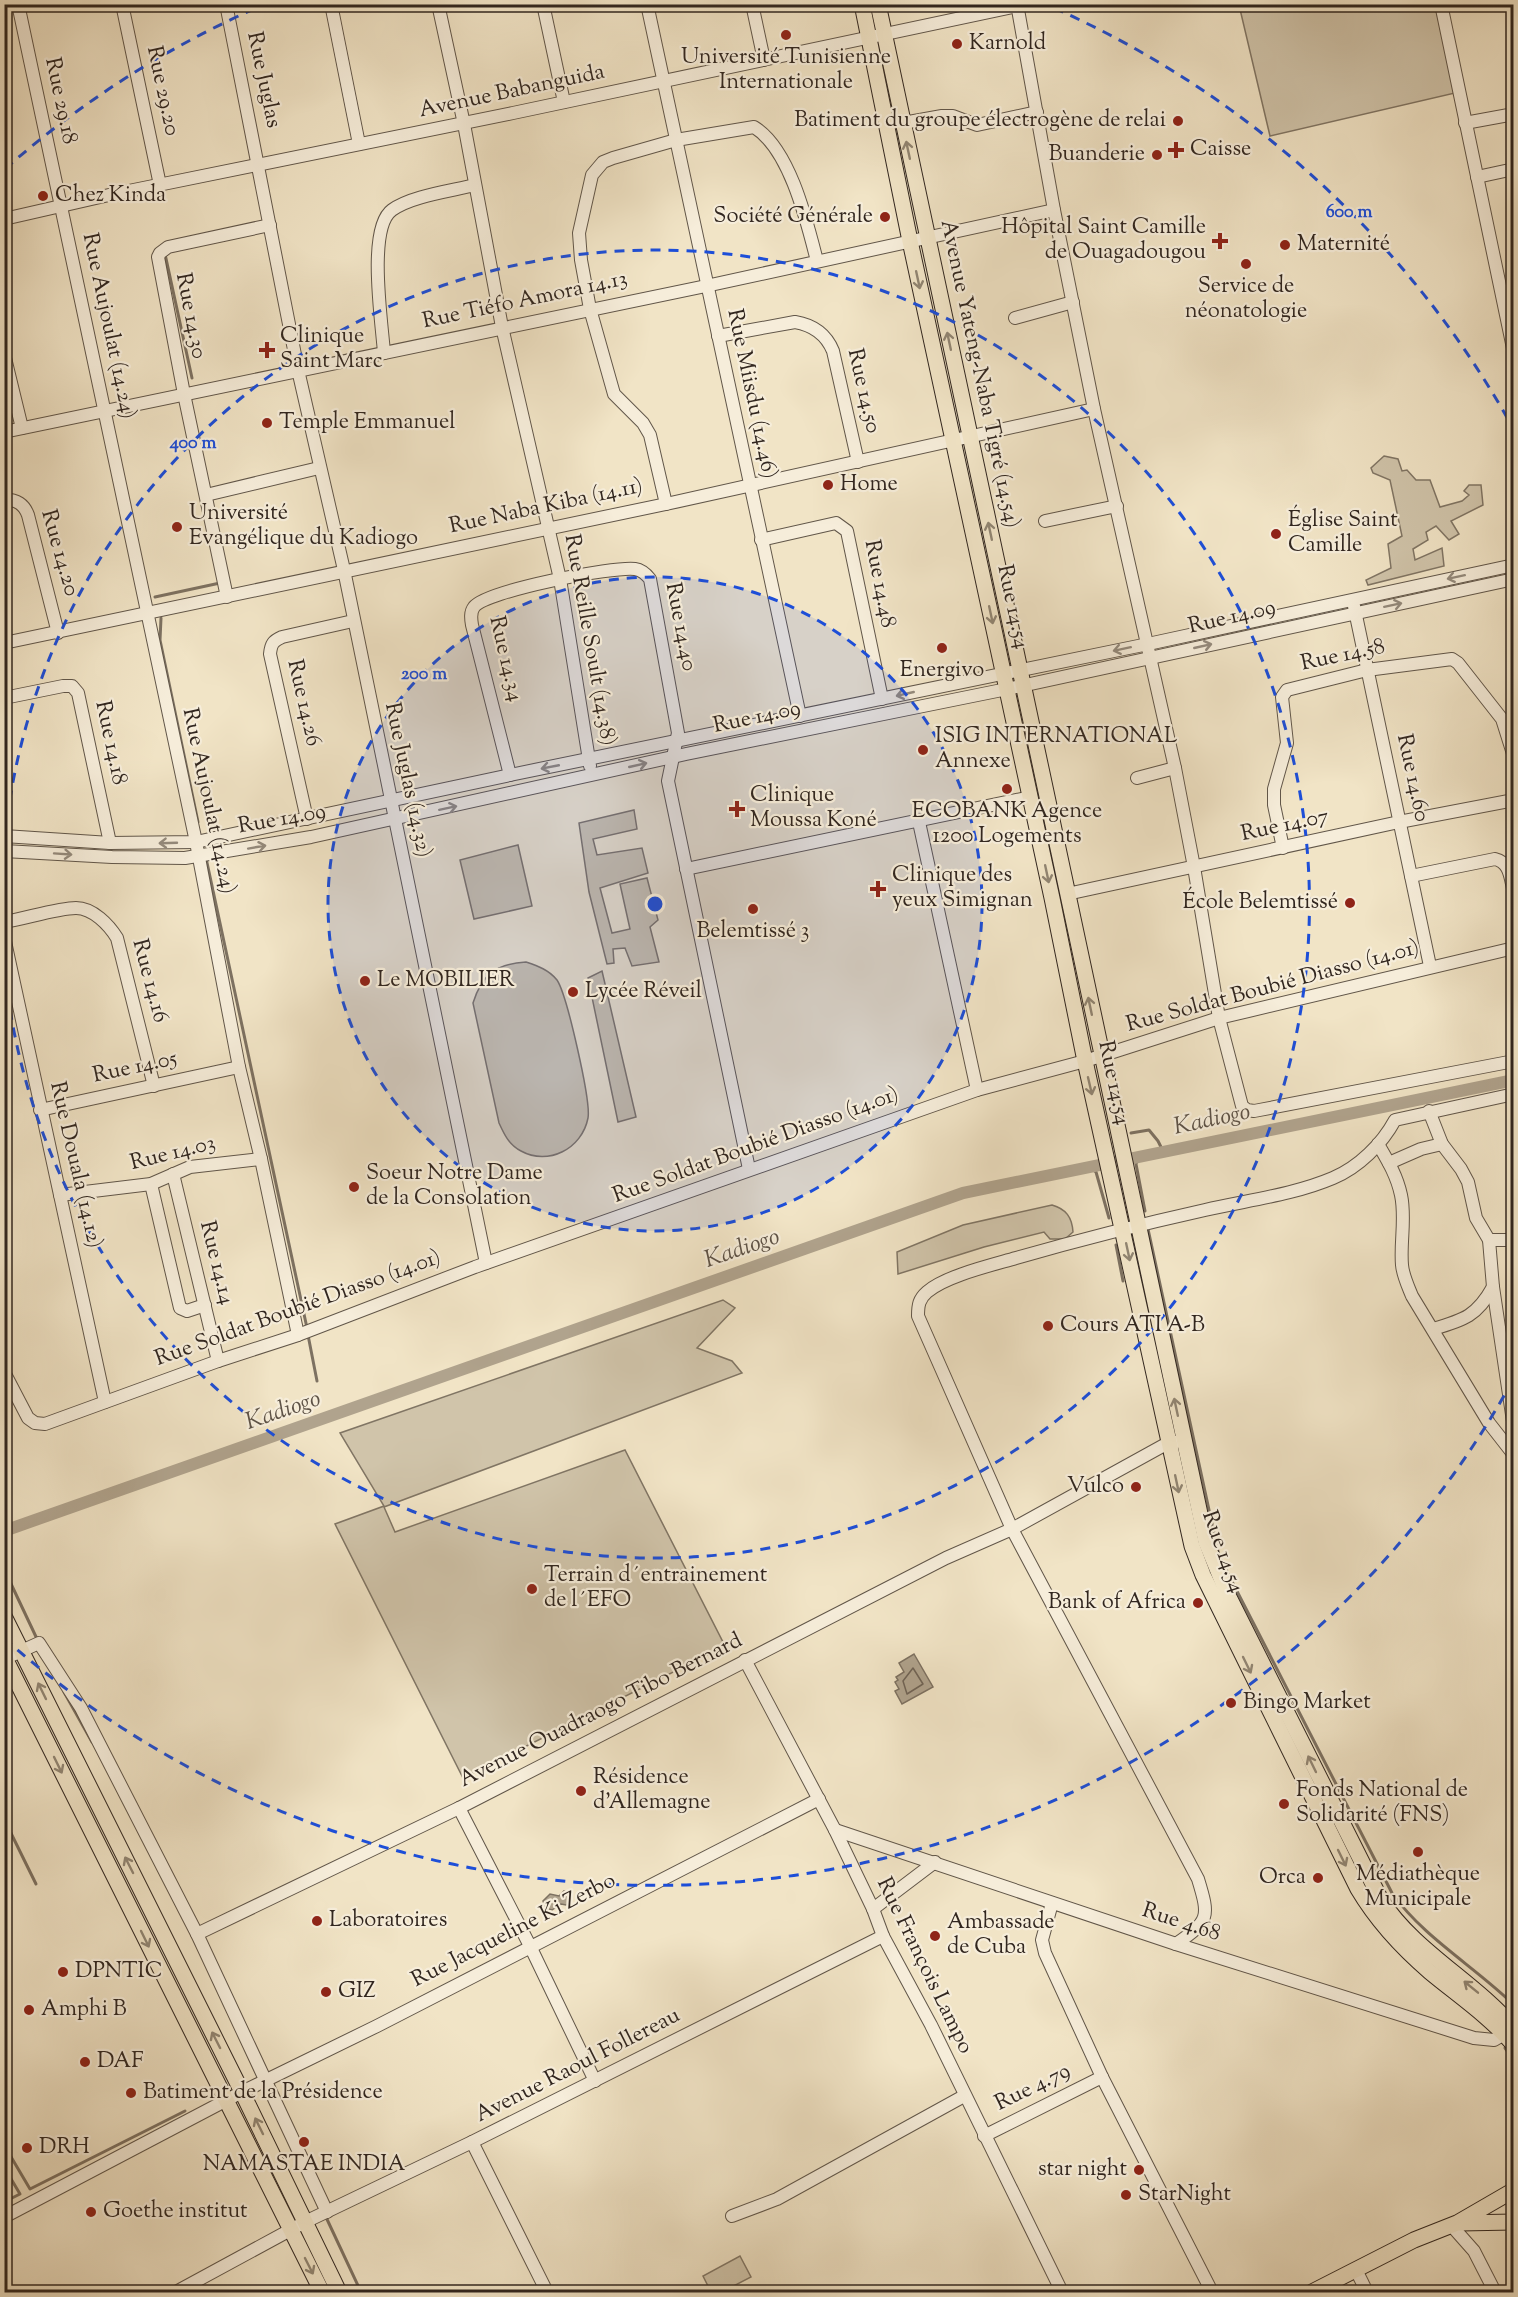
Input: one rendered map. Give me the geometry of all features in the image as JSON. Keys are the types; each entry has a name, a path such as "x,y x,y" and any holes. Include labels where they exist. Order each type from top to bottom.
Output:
{"main road":[{"name":"Rue 14.54","path":"862,4 910,241 1085,1061 1118,1172 1176,1442 1188,1533 1203,1575 1358,1889 1379,1921 1406,1950 1480,2011 1510,2030 1514,2045"},
{"name":"Avenue Yateng-Naba Tigré (14.54)","path":"878,4 1100,1055 1112,1148"},
{"path":"4,1616 242,2092 339,2292"},
{"path":"5,1657 322,2292"},
{"path":"1312,2292 1414,2240 1454,2224 1514,2190"},
{"path":"1493,2203 1514,2196"},
{"path":"1454,2224 1514,2222"}],"street":[{"name":"Rue 29.18","path":"18,4 61,206"},
{"name":"Rue 29.20","path":"122,4 160,185"},
{"name":"Rue Juglas","path":"226,4 258,164"},
{"path":"331,4 359,144"},
{"name":"Rue Reille Soult (14.38)","path":"438,4 464,124 502,327 560,579 592,776"},
{"path":"543,4 564,102"},
{"name":"Rue Miisdu (14.46)","path":"647,4 800,716"},
{"path":"752,4 764,60"},
{"path":"1441,4 1465,123 1511,324 1514,353"},
{"name":"Avenue Babanguida","path":"4,219 258,164 464,124 1020,5"},
{"path":"1020,5 1054,210 1095,409 1175,768 1219,1018 1242,1106 1247,1110 1270,1108 1514,1060"},
{"path":"903,123 953,116 977,125 1037,112"},
{"path":"1465,123 1514,114"},
{"path":"666,504 651,435 643,423 614,394 590,309 581,260 579,233 592,175 603,162 613,158 676,140 754,127 761,131 778,155 795,187 817,261"},
{"name":"Rue Juglas (14.32)","path":"258,164 298,370 344,570 486,1263"},
{"path":"1477,177 1514,169"},
{"path":"384,353 377,245 384,219 390,211 402,204 475,185"},
{"name":"Rue Aujoulat (14.24)","path":"61,206 196,842 239,1067 298,1335"},
{"name":"Rue Tiéfo Amora 14.13","path":"4,432 706,286 1054,210"},
{"name":"Rue 14.30","path":"184,394 158,263 160,253 168,247 270,225"},
{"path":"1015,318 1073,302"},
{"name":"Rue 14.50","path":"718,336 795,322 818,330 829,341 833,351 858,462"},
{"path":"4,354 22,428"},
{"path":"184,394 227,597"},
{"name":"Rue Naba Kiba (14.11)","path":"4,643 666,504 1095,409"},
{"path":"206,495 319,468"},
{"name":"Rue 14.20","path":"4,499 22,504 28,515 58,633"},
{"path":"1045,521 1117,506"},
{"name":"Rue 14.48","path":"761,540 836,523 847,531 882,699"},
{"name":"Rue 14.09","path":"1021,678 1148,644 1514,565"},
{"name":"Rue 14.40","path":"560,579 631,569 638,570 650,579 676,723 677,741"},
{"name":"Rue 14.34","path":"510,775 470,615 474,607 490,597 560,579"},
{"name":"Rue 14.09","path":"4,850 112,857 198,857 311,837 592,776 1005,681 1151,657 1514,579"},
{"name":"Rue 14.60","path":"1352,599 1430,966"},
{"name":"Rue 14.26","path":"307,819 270,654 271,646 274,641 282,637 353,621"},
{"name":"Rue 14.58","path":"1283,848 1274,805 1274,789 1287,743 1282,697 1284,692 1367,670 1445,659 1458,663 1502,719 1514,757"},
{"name":"Rue 14.09","path":"4,836 110,843 196,842 882,699 1005,681"},
{"name":"Rue 14.18","path":"4,698 63,686 72,686 78,693 110,843"},
{"path":"677,741 668,781 749,1168"},
{"path":"1137,778 1175,768"},
{"path":"686,869 1030,797"},
{"name":"Rue 14.07","path":"1067,894 1400,822 1514,800"},
{"path":"919,822 977,1090"},
{"path":"1411,876 1496,859 1507,866 1514,892"},
{"name":"Rue 14.16","path":"4,922 77,908 96,915 110,927 117,938 154,1086"},
{"name":"Rue Douala (14.12)","path":"4,937 105,1402"},
{"name":"Rue Soldat Boubié Diasso (14.01)","path":"4,1372 28,1418 35,1424 45,1424 218,1361 298,1335 486,1263 662,1202 747,1171 749,1168 977,1090 1085,1061 1219,1018 1430,966 1514,948"},
{"name":"Rue 14.05","path":"40,1110 239,1067"},
{"path":"1176,1944 1200,1927 1204,1917 1204,1898 1198,1879 1012,1529 918,1316 918,1302 928,1291 944,1282 981,1268 1130,1227 1289,1192 1335,1178 1359,1163 1378,1144 1395,1120 1514,1094"},
{"path":"1429,1111 1442,1144 1468,1182 1476,1218 1489,1240 1493,1287 1514,1428"},
{"path":"1378,1144 1396,1175 1401,1195 1404,1278 1412,1296 1489,1423 1514,1455"},
{"path":"1389,1163 1421,1149 1442,1144"},
{"name":"Rue 14.03","path":"60,1195 151,1184 204,1164 261,1159"},
{"name":"Rue 14.14","path":"173,1174 218,1361"},
{"path":"151,1184 180,1308 187,1311 205,1305"},
{"path":"1489,1240 1514,1240"},
{"path":"1433,1329 1467,1316 1483,1305 1493,1287"},
{"name":"Avenue Ouadraogo Tibo Bernard","path":"197,1934 459,1808 946,1558 1012,1529 1176,1442"},
{"path":"5,1657 39,1642 81,1708 197,1934 327,2212"},
{"name":"Rue François Lampo","path":"745,1660 835,1830 873,1909 883,1936 931,2025 1062,2292"},
{"name":"Rue Jacqueline Ki Zerbo","path":"4,2217 242,2092 819,1799"},
{"path":"459,1808 530,1946 595,2081"},
{"name":"Rue 4.68","path":"835,1830 1176,1944 1474,2038 1494,2040 1510,2030"},
{"path":"873,1909 935,1862"},
{"path":"1052,1903 1042,1947 1102,2077 1212,2292"},
{"name":"Avenue Raoul Follereau","path":"176,2292 305,2222 472,2142 883,1936"},
{"name":"Rue 4.79","path":"984,2136 1102,2077"},
{"path":"732,2216 777,2199 964,2096"},
{"path":"472,2142 547,2292"},
{"path":"1454,2224 1474,2251 1495,2292"},
{"path":"1356,2270 1367,2292"}],"shaded area":[{"path":"1239,5 1435,5 1455,93 1270,136"},
{"path":"1384,456 1398,459 1402,471 1407,470 1416,480 1430,480 1440,507 1462,501 1469,495 1464,491 1469,485 1481,485 1483,505 1451,521 1459,534 1449,540 1436,526 1426,532 1428,540 1413,549 1415,560 1442,548 1444,566 1368,585 1366,580 1391,568 1388,544 1402,536 1390,480 1373,473 1371,468"},
{"path":"634,810 637,829 593,839 597,855 642,848 648,873 600,888 612,933 630,929 620,884 647,878 658,920 650,927 659,962 632,966 625,948 613,949 614,963 607,964 589,892 579,823"},
{"path":"518,845 532,906 474,919 460,860"},
{"path":"526,962 539,967 557,980 577,1048 588,1108 585,1129 579,1138 562,1152 542,1157 531,1155 513,1146 499,1123 473,1003 481,985 492,972 506,965"},
{"path":"602,971 636,1117 618,1122 588,978"},
{"path":"1052,1205 1065,1211 1071,1222 1073,1232 1065,1239 1050,1239 1044,1232 984,1247 898,1274 897,1252 963,1225"},
{"name":"Terrain d´entrainement de l´EFO","path":"723,1300 735,1308 697,1348 732,1361 742,1373 384,1507 395,1532 625,1450 725,1646 463,1778 335,1524 384,1506 340,1433"},
{"path":"740,2256 751,2277 722,2292 711,2292 703,2276"}],"water":[{"path":"914,1654 933,1687 902,1704 895,1691 899,1689 895,1682 898,1680 896,1677 904,1672 899,1663"},
{"path":"564,1891 571,1894 570,1902 566,1905 561,1904 552,1910 545,1908 543,1901 550,1894 559,1896"}],"waterway":[{"path":"165,254 192,378"},
{"path":"155,597 220,583"},
{"path":"161,618 160,640 198,822"},
{"path":"206,858 307,1328"},
{"name":"Kadiogo","path":"4,1531 963,1193 1514,1080"},
{"path":"1131,1133 1149,1130 1164,1153"},
{"path":"1138,1158 1136,1164 1145,1211"},
{"path":"1091,1168 1096,1172 1109,1218"},
{"path":"1148,1229 1219,1556"},
{"path":"1116,1245 1123,1281"},
{"path":"308,1335 317,1381"},
{"path":"1223,1564 1392,1893 1434,1938 1514,2005"},
{"path":"4,1569 38,1641"},
{"path":"64,1692 92,1742"},
{"path":"4,1819 36,1884"},
{"path":"1505,2048 1514,2060"},
{"path":"4,2145 30,2189 185,2111"},
{"path":"4,2167 20,2194 4,2202"},
{"path":"325,2215 361,2292"}],"place":[{"name":"Université Tunisienne Internationale","path":"786,35"},
{"name":"Karnold","path":"957,44"},
{"name":"Batiment du groupe électrogène de relai","path":"1178,121"},
{"name":"Caisse","path":"1176,150"},
{"name":"Buanderie","path":"1157,155"},
{"name":"Chez Kinda","path":"43,196"},
{"name":"Société Générale","path":"885,217"},
{"name":"Hôpital Saint Camille de Ouagadougou","path":"1220,241"},
{"name":"Maternité","path":"1285,245"},
{"name":"Service de néonatologie","path":"1246,264"},
{"name":"Clinique Saint Marc","path":"267,350"},
{"name":"Temple Emmanuel","path":"267,423"},
{"name":"Home","path":"828,485"},
{"name":"Université Evangélique du Kadiogo","path":"177,527"},
{"name":"Église Saint Camille","path":"1276,534"},
{"name":"Energivo","path":"942,648"},
{"name":"ISIG INTERNATIONAL Annexe","path":"923,750"},
{"name":"ECOBANK Agence 1200 Logements","path":"1007,789"},
{"name":"Clinique Moussa Koné","path":"737,809"},
{"name":"Clinique des yeux Simignan","path":"878,889"},
{"name":"École Belemtissé","path":"1350,903"},
{"name":"Belemtissé 3","path":"753,909"},
{"name":"Le MOBILIER","path":"365,981"},
{"name":"Lycée Réveil","path":"573,992"},
{"name":"Soeur Notre Dame de la Consolation","path":"354,1187"},
{"name":"Cours ATI A-B","path":"1048,1326"},
{"name":"Vulco","path":"1136,1487"},
{"name":"Terrain d´entrainement de l´EFO","path":"532,1589"},
{"name":"Bank of Africa","path":"1198,1603"},
{"name":"Bingo Market","path":"1231,1703"},
{"name":"Résidence d'Allemagne","path":"581,1791"},
{"name":"Fonds National de Solidarité (FNS)","path":"1284,1804"},
{"name":"Médiathèque Municipale","path":"1418,1852"},
{"name":"Orca","path":"1318,1878"},
{"name":"Laboratoires","path":"317,1921"},
{"name":"Ambassade de Cuba","path":"935,1936"},
{"name":"DPNTIC","path":"63,1972"},
{"name":"GIZ","path":"326,1992"},
{"name":"Amphi B","path":"29,2010"},
{"name":"DAF","path":"85,2062"},
{"name":"Batiment de la Présidence","path":"131,2093"},
{"name":"NAMASTAE INDIA","path":"304,2142"},
{"name":"DRH","path":"27,2148"},
{"name":"star night","path":"1139,2170"},
{"name":"StarNight","path":"1126,2195"},
{"name":"Goethe institut","path":"91,2212"}]}
